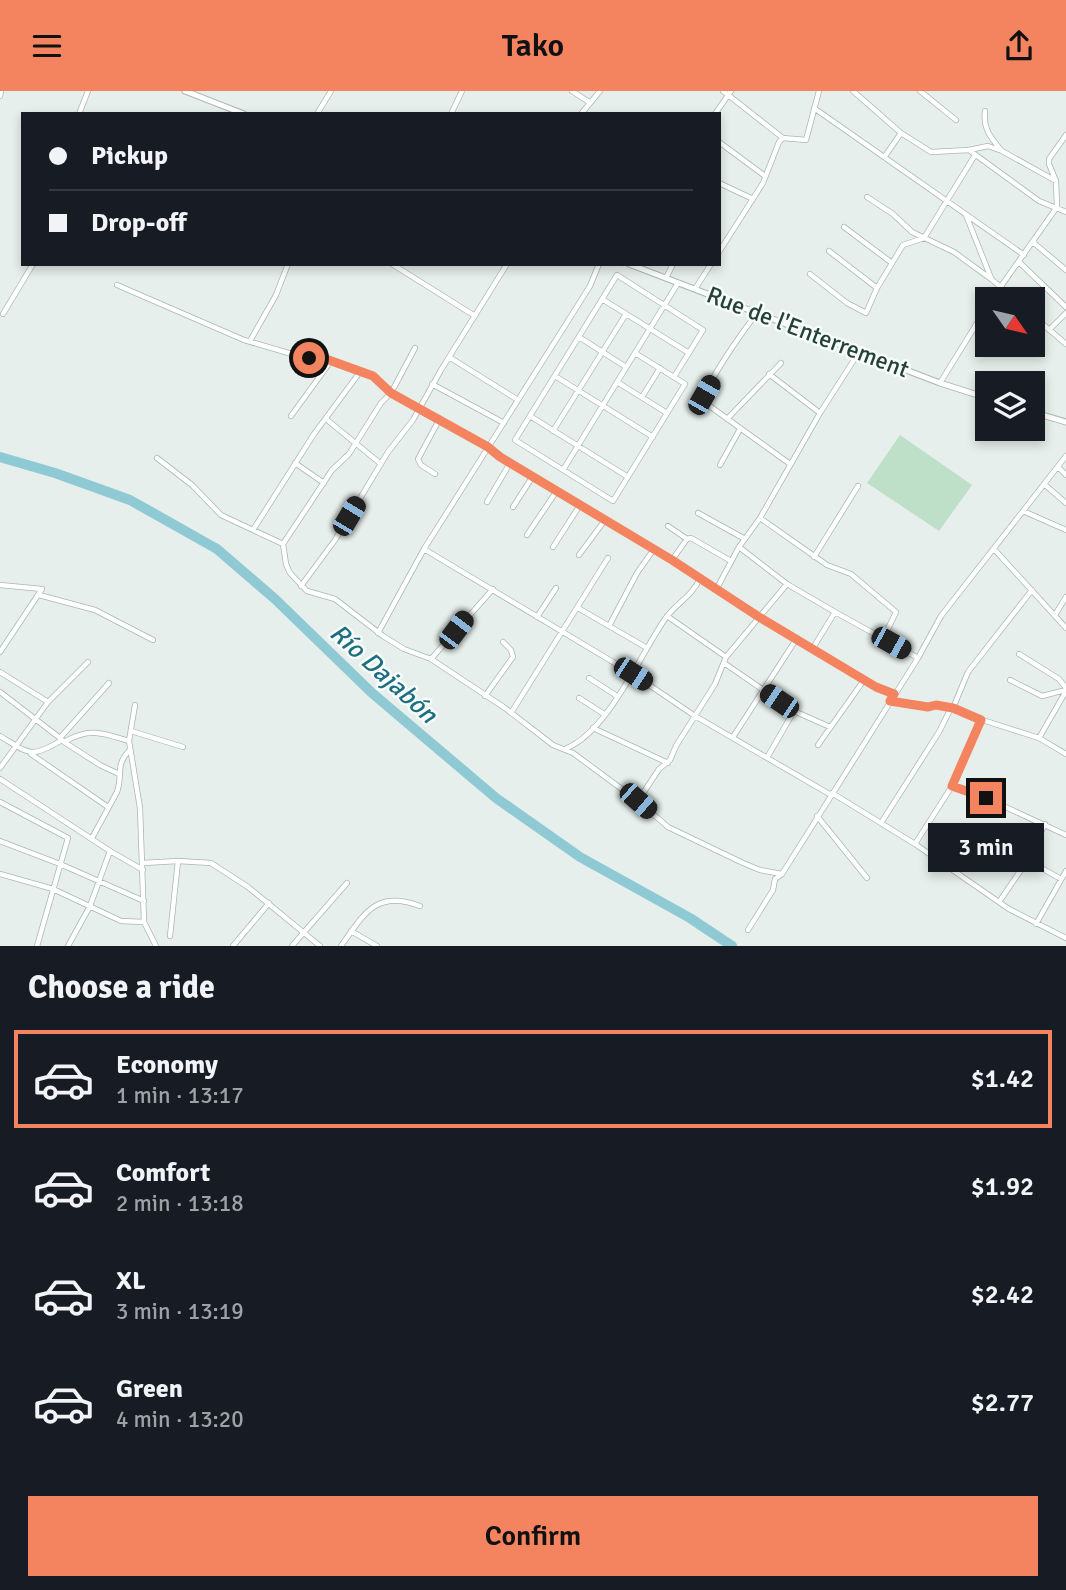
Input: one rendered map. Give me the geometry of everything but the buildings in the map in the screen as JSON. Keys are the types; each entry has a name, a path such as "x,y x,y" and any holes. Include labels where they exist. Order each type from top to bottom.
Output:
{"street":[{"path":"80,112 88,91"},
{"path":"185,91 239,112"},
{"path":"318,112 331,91"},
{"path":"452,112 462,91"},
{"path":"572,91 589,102"},
{"path":"582,112 600,91"},
{"path":"723,91 729,93 783,138 806,140 819,91"},
{"path":"853,91 901,133 931,152 988,146 1056,181"},
{"path":"920,91 956,120"},
{"path":"716,112 729,93"},
{"path":"814,108 1024,255"},
{"path":"985,111 984,125 990,138 1002,151"},
{"path":"885,156 901,133"},
{"path":"867,197 893,214 912,232 954,252 1000,286 1058,207 1056,181 1049,159 1066,135"},
{"path":"721,249 753,199 783,138"},
{"path":"721,143 765,176"},
{"path":"969,150 1031,196 1066,212"},
{"path":"810,274 847,303 866,313 877,288 903,245 925,238 975,155"},
{"path":"721,184 753,199"},
{"path":"965,214 991,279"},
{"path":"844,227 892,263"},
{"path":"1034,243 1066,270"},
{"path":"828,251 877,288"},
{"path":"1019,262 1066,307"},
{"path":"3,314 32,266"},
{"path":"250,341 276,295 287,266"},
{"path":"395,266 475,316"},
{"path":"301,586 335,540 381,464 419,410 432,384 507,266"},
{"path":"378,633 424,549 590,286 598,266"},
{"name":"Rue de l'Enterrement","path":"634,266 975,394"},
{"path":"666,278 672,266"},
{"path":"695,289 710,266"},
{"path":"635,353 685,384 613,501 515,440 617,275 703,330 674,377"},
{"path":"562,470 678,283"},
{"path":"117,285 250,341 302,357 331,361 373,376 391,393 488,447 556,492 700,577 759,617 864,680 894,694"},
{"path":"602,299 689,353"},
{"path":"757,313 704,395 704,402 790,464"},
{"path":"1049,330 1066,313"},
{"path":"553,431 625,314"},
{"path":"940,383 975,326"},
{"path":"1045,326 1066,344"},
{"path":"579,337 626,367"},
{"path":"415,348 391,393 324,482 283,544 286,564 294,580 307,591 340,602 378,633 404,649 431,659 553,745 566,749 638,801 668,827 709,849 760,870 782,874"},
{"path":"716,588 859,352"},
{"path":"449,357 518,400"},
{"path":"290,416 331,361"},
{"path":"727,419 781,363"},
{"path":"642,397 660,368"},
{"path":"253,530 295,463 360,372"},
{"path":"769,374 820,413"},
{"path":"555,376 653,437"},
{"path":"617,382 667,413"},
{"path":"432,384 503,423"},
{"path":"530,416 628,477"},
{"path":"1045,416 1066,422"},
{"path":"326,419 381,464"},
{"path":"435,474 421,465 418,459 439,420"},
{"path":"720,465 740,429"},
{"path":"748,930 773,890 775,879 782,874 918,658 941,615 1066,456"},
{"path":"158,458 192,485 221,515 283,544"},
{"path":"295,463 324,482"},
{"path":"487,502 510,463"},
{"path":"1058,467 1066,475"},
{"path":"513,507 533,476"},
{"path":"1044,484 1066,503"},
{"path":"814,557 858,486"},
{"path":"527,535 556,492"},
{"path":"553,547 580,505"},
{"path":"1023,511 1066,530"},
{"path":"698,513 745,539"},
{"path":"760,518 814,557 850,574 896,611 886,632 891,643"},
{"path":"579,555 605,520"},
{"path":"668,526 687,539 691,538 731,561"},
{"path":"672,560 687,539"},
{"path":"739,547 787,583 918,658"},
{"path":"424,549 633,674 695,716 881,823 999,902 1066,938"},
{"path":"609,626 636,573 654,549"},
{"path":"994,549 1066,628"},
{"path":"511,713 608,558"},
{"path":"566,749 579,742 593,728 633,674 667,616 689,596 700,577"},
{"path":"638,801 659,769 668,763 715,684 725,660 787,583"},
{"path":"0,585 40,588 39,595 0,652"},
{"path":"537,617 556,588"},
{"path":"431,659 493,589"},
{"path":"881,823 939,732 968,672 1032,590"},
{"path":"39,595 95,610 153,640"},
{"path":"1055,615 1066,597"},
{"path":"578,608 647,648"},
{"path":"813,648 835,612"},
{"path":"667,616 794,711 830,727"},
{"path":"733,737 797,638"},
{"path":"485,696 513,657 511,650 503,642"},
{"path":"1019,655 1059,678 1066,690"},
{"path":"0,768 48,702 88,662"},
{"path":"0,671 48,702"},
{"path":"589,678 617,696"},
{"path":"818,745 864,680"},
{"path":"1010,680 1042,696 1066,690"},
{"path":"62,740 109,683"},
{"path":"1039,737 1066,690"},
{"path":"0,692 62,740 119,774"},
{"path":"579,698 604,713"},
{"path":"890,701 952,708 981,720 1039,737 1066,754"},
{"path":"135,705 129,741 140,808 144,922 156,946"},
{"path":"768,756 794,711"},
{"path":"915,844 952,786 981,720"},
{"path":"593,728 668,763"},
{"path":"30,753 44,751 62,740 90,731 129,741"},
{"path":"131,731 183,747"},
{"path":"0,736 30,753 108,807"},
{"path":"92,838 120,784 119,764 130,750"},
{"path":"0,779 143,870"},
{"path":"952,786 1066,835"},
{"path":"0,802 67,836 37,946"},
{"path":"817,816 867,878"},
{"path":"999,902 1027,860 1045,824"},
{"path":"0,841 144,901"},
{"path":"68,946 90,906 110,851"},
{"path":"1027,860 1061,880"},
{"path":"170,936 178,861"},
{"path":"144,863 211,863 269,903 320,946"},
{"path":"1036,923 1066,871"},
{"path":"0,874 53,889 121,921 144,922"},
{"path":"292,946 347,883"},
{"path":"341,946 365,913 376,904 406,901 420,907"},
{"path":"233,946 269,903"},
{"path":"351,931 377,946"}],"green space":[{"path":"900,435 972,485 939,531 867,483"}],"waterway":[{"name":"Río Dajabón","path":"0,457 130,500 217,549 275,599 372,693 496,798 580,857 690,918 732,946"}],"route":[{"path":"309,358 337,362 373,376 391,393 488,447 759,617 876,687 894,694 890,701 953,708 981,720 952,786 986,798"}]}
